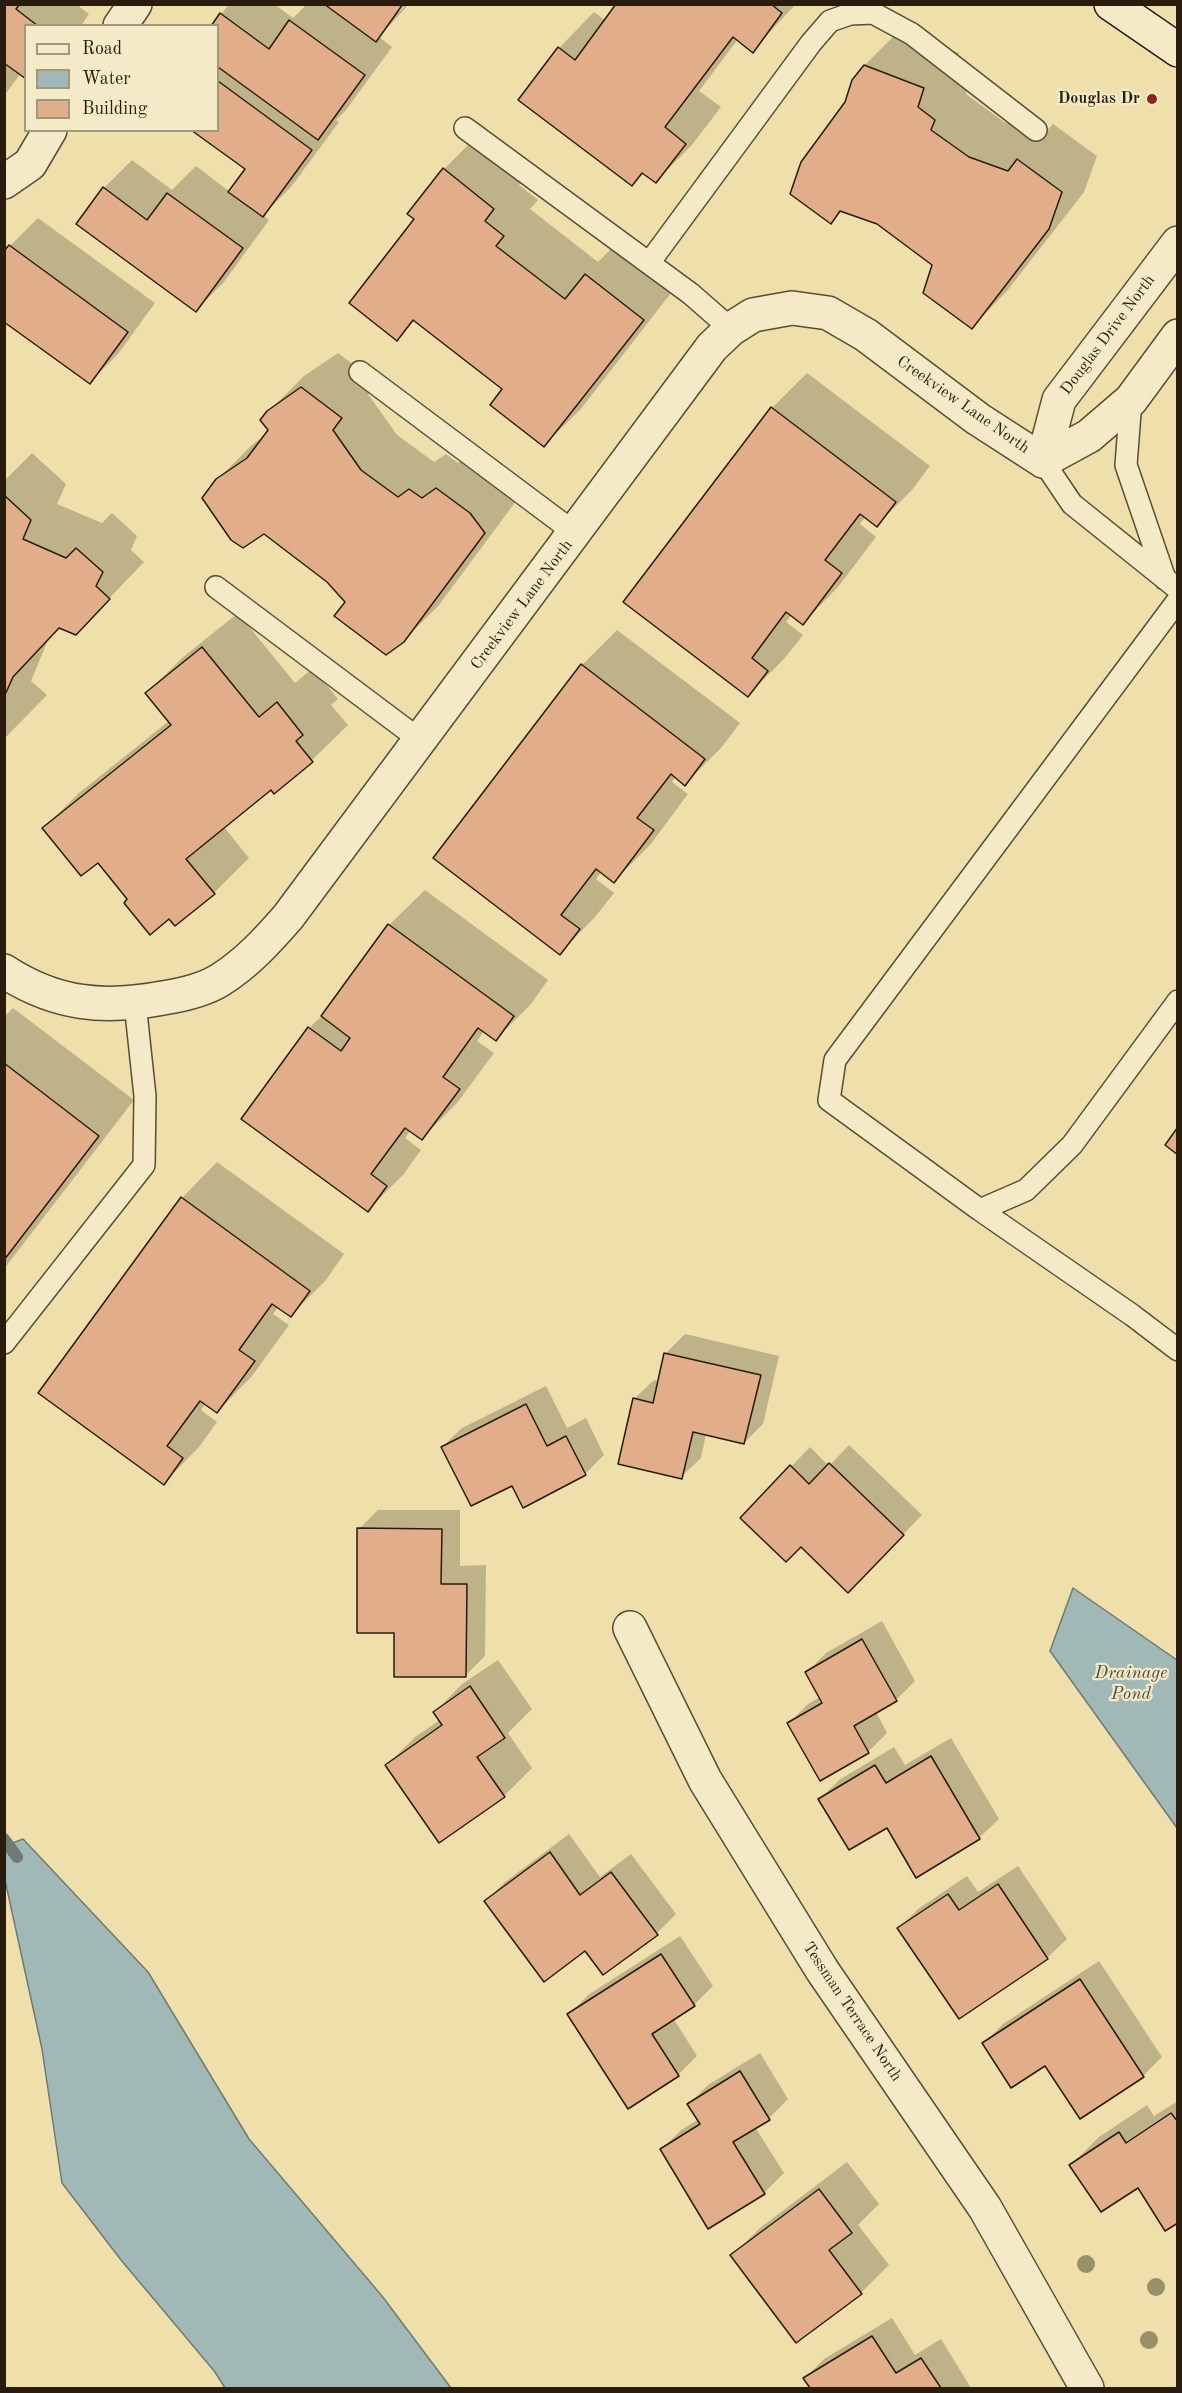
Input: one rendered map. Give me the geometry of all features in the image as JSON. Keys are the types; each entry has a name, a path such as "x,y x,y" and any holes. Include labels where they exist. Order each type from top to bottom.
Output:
{"street":[{"path":"121,24 135,4"},
{"path":"1111,4 1178,50"},
{"path":"4,182 30,164 49,132"},
{"name":"Douglas Drive North","path":"1043,461 1059,400 1178,243"},
{"name":"Creekview Lane North","path":"4,971 21,982 63,998 100,1005 135,1003 182,995 218,981 256,953 288,917 712,347 731,329 753,315 792,308 828,313 866,335 978,419 1043,461"},
{"path":"1043,461 1089,436 1131,400 1178,336"},
{"name":"Tessman Terrace North","path":"630,1628 705,1780 822,1970 985,2208 1087,2388"}],"lane":[{"path":"649,263 811,42 830,21 850,14 873,13 912,34 1036,130"},
{"path":"465,128 691,294 731,329"},
{"path":"360,372 575,533"},
{"path":"1131,400 1126,465 1174,578"},
{"path":"1043,461 1072,504 1174,578"},
{"path":"216,587 420,740"},
{"path":"1178,600 835,1060 829,1100 1178,1350"},
{"path":"980,1210 1026,1190 1072,1144 1178,1001"},
{"path":"4,1343 144,1166 145,1096 135,1003"}],"water":[{"name":"Drainage Pond","path":"1073,1588 1177,1660 1177,1828 1050,1651"},
{"path":"23,1839 148,1972 249,2139 382,2296 451,2388 225,2388 215,2372 121,2260 62,2183 42,2049 5,1880 5,1846"}],"building":[{"path":"4,4 20,4 16,9 35,24 24,24 24,78 4,63"},
{"path":"324,4 403,4 376,42"},
{"path":"616,4 771,4 782,13 753,53 733,37 665,127 686,144 656,183 642,173 632,186 518,100 558,47 575,60"},
{"path":"220,13 269,49 289,20 365,75 318,140 219,68 219,24 212,24"},
{"path":"864,65 924,88 918,107 935,120 931,130 969,157 1008,171 1017,159 1062,192 1049,229 972,329 923,293 932,265 877,224 840,211 831,224 790,194 801,162 845,102 852,80"},
{"path":"219,82 312,150 263,217 228,192 245,169 194,132 219,132"},
{"path":"443,168 494,209 485,221 504,236 496,246 565,299 585,274 644,320 544,447 490,405 502,389 413,320 397,341 349,303 414,219 407,214"},
{"path":"103,187 147,220 167,193 243,248 196,312 76,224"},
{"path":"9,245 128,332 90,384 4,322 4,251"},
{"path":"301,387 342,418 333,430 361,470 398,497 409,489 422,498 436,488 470,513 485,533 404,642 386,655 334,616 345,602 327,582 264,534 243,548 231,540 202,498 216,479 247,458 268,430 260,420 267,411"},
{"path":"771,407 896,502 877,527 860,514 825,560 842,573 803,625 786,612 752,658 768,671 748,697 623,602"},
{"path":"4,495 31,520 23,539 66,558 76,548 103,572 96,586 110,599 76,635 59,628 13,677 4,697"},
{"path":"202,647 259,717 277,702 303,735 296,741 313,762 274,794 271,790 186,859 215,894 175,926 169,919 150,935 124,903 127,899 98,863 81,876 42,828 171,725 145,693"},
{"path":"581,664 705,759 685,786 671,774 637,818 654,830 614,883 596,869 561,915 580,929 560,955 433,858"},
{"path":"388,924 514,1016 496,1041 478,1028 443,1077 460,1089 422,1140 405,1128 371,1174 387,1186 368,1212 241,1119 308,1027 341,1051 350,1038 321,1016"},
{"path":"4,1063 99,1136 4,1260"},
{"path":"1178,1127 1178,1155 1165,1145"},
{"path":"181,1197 310,1291 291,1317 272,1304 239,1350 255,1361 217,1413 200,1401 167,1446 183,1458 164,1485 38,1393"},
{"path":"664,1353 761,1375 744,1444 693,1432 682,1479 618,1464 633,1398 653,1403"},
{"path":"526,1404 547,1446 566,1436 586,1475 523,1508 512,1486 471,1506 441,1447"},
{"path":"829,1463 904,1535 848,1593 801,1547 786,1562 740,1518 790,1465 809,1484"},
{"path":"357,1528 442,1529 441,1584 467,1584 466,1677 394,1677 394,1633 357,1633"},
{"path":"862,1639 897,1701 854,1726 869,1753 820,1781 787,1723 822,1703 805,1672"},
{"path":"470,1686 505,1738 477,1757 505,1797 439,1843 385,1765 442,1725 433,1712"},
{"path":"931,1756 980,1839 916,1878 887,1828 849,1850 818,1799 875,1765 886,1783"},
{"path":"550,1852 580,1895 611,1872 658,1935 603,1975 585,1951 544,1982 484,1901"},
{"path":"998,1884 1048,1959 959,2019 897,1928 948,1894 959,1910"},
{"path":"661,1954 695,2006 652,2034 679,2076 628,2109 567,2014"},
{"path":"1080,1979 1144,2077 1080,2119 1045,2066 1011,2088 982,2043"},
{"path":"740,2071 770,2120 733,2142 765,2194 708,2229 660,2149 700,2124 687,2104"},
{"path":"1171,2113 1178,2122 1178,2223 1165,2231 1138,2188 1101,2212 1069,2165 1119,2132 1126,2143"},
{"path":"819,2189 852,2233 829,2250 862,2294 796,2343 730,2255"},
{"path":"872,2336 896,2373 921,2358 941,2388 810,2388 803,2378"}],"waterway":[{"path":"4,1839 17,1857"}],"place":[{"name":"Douglas Dr","path":"1152,99"}]}
